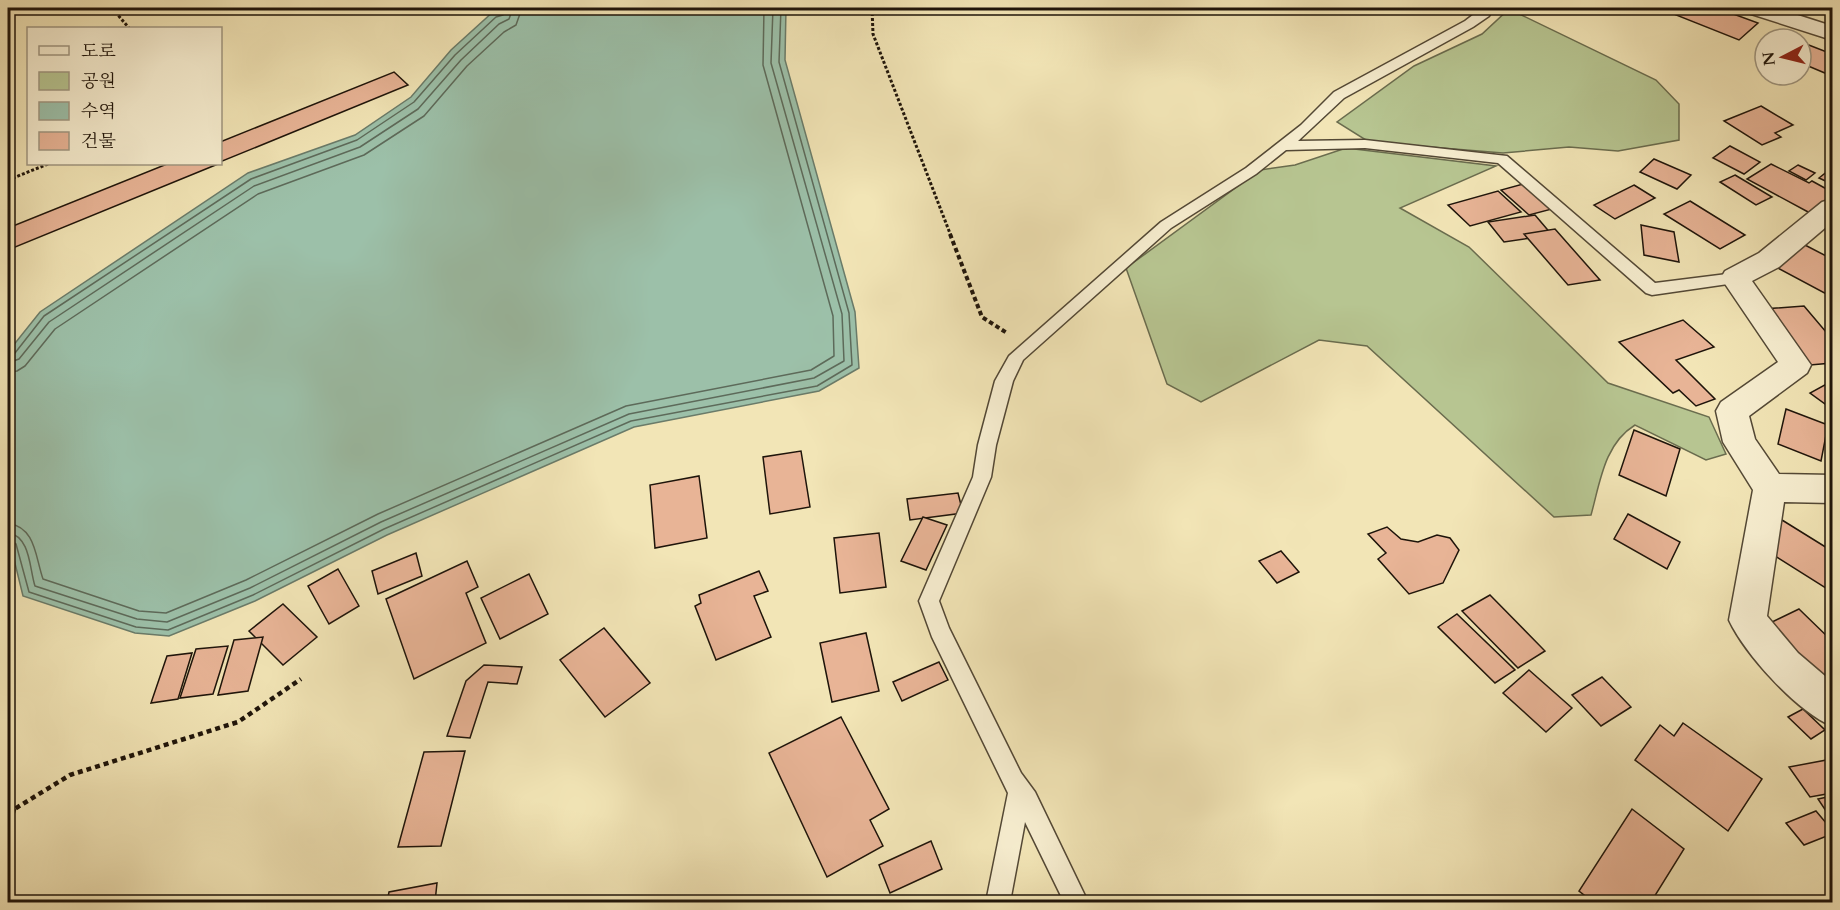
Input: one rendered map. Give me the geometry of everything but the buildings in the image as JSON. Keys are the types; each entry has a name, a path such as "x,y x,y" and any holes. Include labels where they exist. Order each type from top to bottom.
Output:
{"street":[{"path":"1756,8 1833,33"},
{"path":"1833,208 1769,260 1735,278 1796,365 1732,411 1739,442 1770,488 1760,537 1748,620 1784,665 1833,707"},
{"path":"1770,488 1833,489"}],"lane":[{"path":"1076,903 1027,800 1013,781 939,630 929,601 982,477 987,445 1004,381 1017,356 1027,346 1166,225 1251,171 1306,128 1339,95 1468,24 1485,13 1488,8"},
{"path":"1282,146 1365,144 1502,159 1652,289 1735,278"},
{"path":"998,903 1020,791"}],"path":[{"path":"112,8 128,27"},
{"path":"872,8 873,34 982,317 1027,346"},
{"path":"8,180 46,165"},
{"path":"8,813 70,775 238,722 301,679"},
{"path":"8,831 15,809"}],"green space":[{"path":"1509,9 1656,80 1679,104 1679,140 1618,151 1569,147 1503,153 1369,142 1337,122 1414,66 1482,34"},
{"path":"1346,148 1496,166 1400,208 1469,247 1608,383 1709,417 1726,454 1706,460 1635,425 1616,443 1610,453 1591,515 1554,517 1367,346 1319,340 1201,402 1167,384 1126,268 1260,170 1295,165"}],"water":[{"path":"512,8 786,8 785,60 855,312 859,368 819,391 634,427 387,535 255,601 169,636 135,633 23,596 8,535 8,352 40,312 248,173 355,135 411,97 451,50 494,11"}]}
